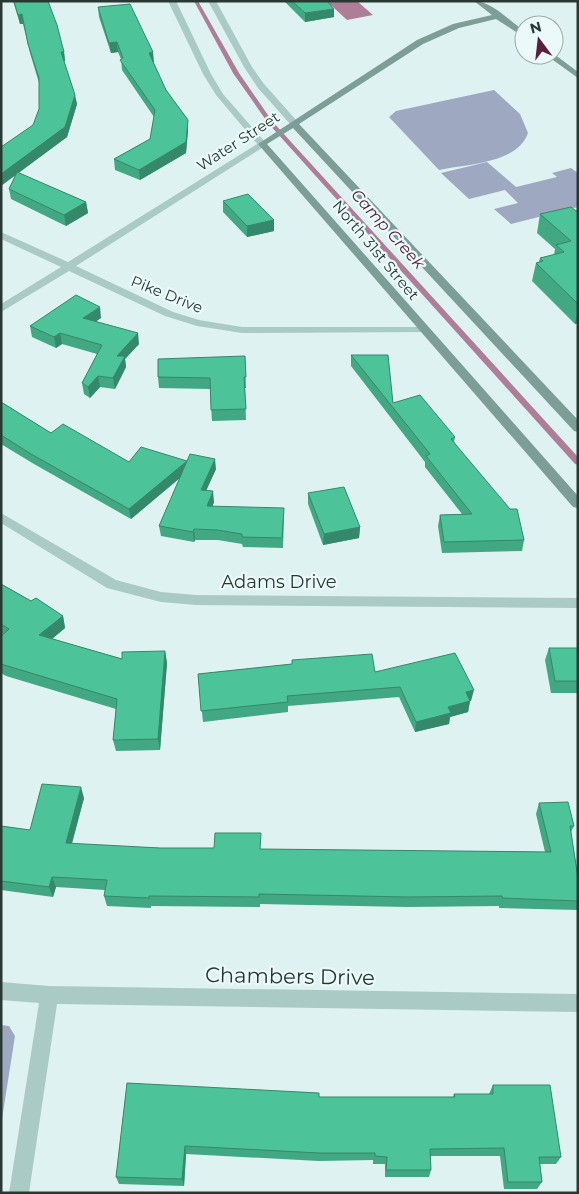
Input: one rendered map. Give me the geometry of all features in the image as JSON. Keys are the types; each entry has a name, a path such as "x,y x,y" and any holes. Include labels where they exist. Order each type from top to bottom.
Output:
{"main road":[{"path":"478,1 514,28"},
{"name":"Water Street","path":"262,144 428,38 456,26 498,16"},
{"path":"563,65 578,76"},
{"name":"North 31st Street","path":"294,123 578,428"},
{"name":"North 31st Street","path":"262,144 288,170 424,330 578,504"}],"street":[{"name":"North 31st Street","path":"172,1 207,74 220,95 262,144"},
{"name":"North 31st Street","path":"212,1 248,67 261,86 294,123"},
{"name":"Water Street","path":"1,310 262,144"},
{"name":"Pike Drive","path":"1,236 169,314 218,328 271,332 424,330"},
{"name":"Adams Drive","path":"1,517 112,584 161,597 196,600 578,603"},
{"name":"Chambers Drive","path":"1,992 48,995 578,1003"},
{"path":"19,1193 48,995"}],"shaded area":[{"path":"317,1 357,1 373,15 347,20 332,6 309,10"},
{"path":"494,90 520,114 528,133 522,143 513,151 490,161 439,170 389,117 396,111"},
{"path":"487,162 516,187 557,177 552,173 571,168 578,173 578,207 511,224 494,209 518,203 505,190 469,199 441,173"},
{"path":"1,1025 9,1026 15,1036 1,1125"}],"building":[{"path":"14,1 48,1 57,25 64,52 61,52 75,95 65,127 1,174 1,147 33,125 39,109 39,78 28,44 22,14 18,15"},
{"path":"292,1 327,1 334,9 305,13"},
{"path":"130,4 153,52 149,53 166,90 188,120 186,142 139,170 114,159 150,139 155,110 120,60 123,58 117,42 109,43 98,7"},
{"path":"17,172 86,202 64,215 9,189"},
{"path":"248,194 274,220 247,226 223,201"},
{"path":"571,207 576,211 578,210 578,304 536,263 543,261 540,258 564,252 556,245 571,241 540,214"},
{"path":"76,295 100,307 83,318 138,333 117,356 125,356 113,378 98,376 88,387 82,383 102,345 60,333 54,337 30,326"},
{"path":"351,355 388,355 393,403 420,395 455,437 451,439 510,509 517,509 524,540 444,542 440,515 472,514 426,456 430,454"},
{"path":"245,356 246,409 211,410 210,378 158,377 158,359"},
{"path":"1,402 51,433 63,424 129,462 141,447 187,461 129,509 1,435"},
{"path":"190,454 215,459 201,490 213,491 207,506 284,508 282,538 242,537 242,534 217,530 194,529 193,532 159,526"},
{"path":"344,487 360,527 324,534 308,493"},
{"path":"1,584 31,601 36,598 63,616 39,635 122,659 122,652 165,651 158,739 113,740 117,699 1,664 1,636 9,629 1,624"},
{"path":"549,648 578,648 578,681 555,681"},
{"path":"455,653 474,690 466,692 470,701 448,707 451,713 416,722 400,687 287,696 288,702 201,711 198,674 292,664 292,660 372,654 375,672"},
{"path":"42,784 81,787 66,843 160,848 214,848 215,833 261,833 260,849 551,852 539,803 568,802 574,826 570,826 578,878 578,901 502,898 502,896 408,897 259,894 259,897 149,896 149,898 104,896 107,880 52,877 49,887 1,881 1,826 30,830"},
{"path":"127,1083 319,1093 319,1097 455,1097 454,1094 493,1094 493,1085 550,1085 561,1157 539,1157 542,1182 508,1182 504,1148 430,1149 431,1170 386,1170 387,1157 375,1156 375,1153 319,1153 185,1146 182,1179 116,1177"}],"waterway":[{"name":"Camp Creek","path":"196,1 236,73 270,122 578,462"}]}
